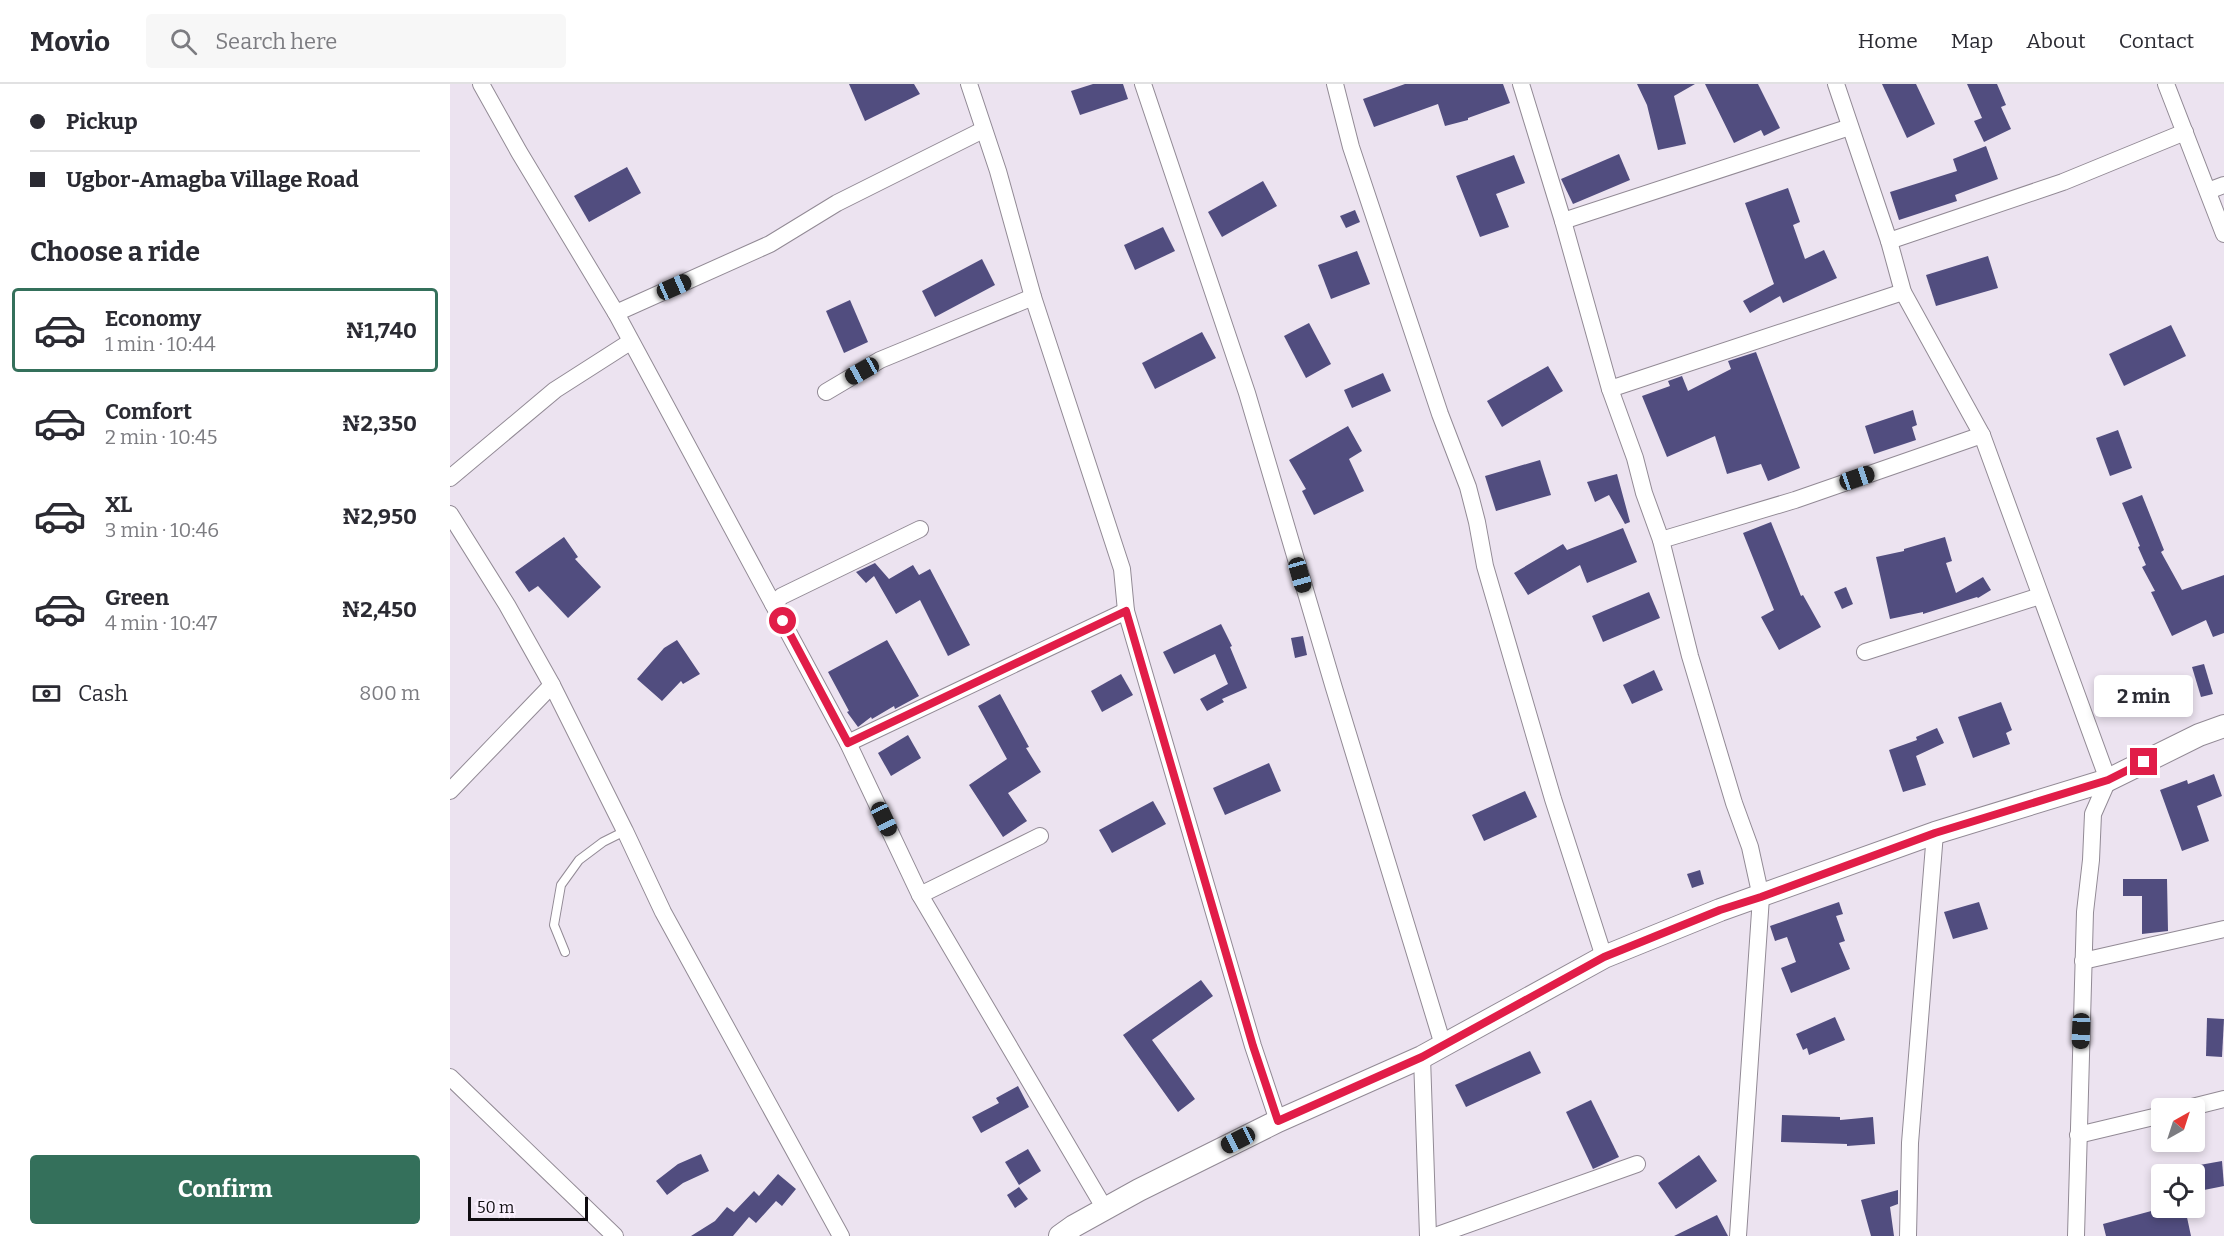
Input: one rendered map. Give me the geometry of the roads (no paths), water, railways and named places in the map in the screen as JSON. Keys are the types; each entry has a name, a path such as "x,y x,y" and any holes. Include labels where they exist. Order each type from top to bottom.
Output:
{"street":[{"path":"481,84 616,313 848,743 920,895 1105,1209"},
{"path":"969,84 998,171 1033,297 1122,569 1126,611 1253,1046 1278,1121"},
{"path":"1143,84 1247,393 1443,1045"},
{"path":"1335,84 1351,147 1440,414 1468,487 1485,566 1554,799 1604,957"},
{"path":"1521,84 1563,220 1610,390 1661,540 1690,656 1734,803 1750,847 1761,897 1738,1236"},
{"path":"1836,84 1889,241 1903,292 1982,435 2108,780 2093,814 2085,912 2076,1236"},
{"path":"2166,84 2224,234"},
{"path":"1563,220 1850,127"},
{"path":"616,313 770,244 837,203 983,130"},
{"path":"1889,241 2063,182 2185,132"},
{"path":"2208,191 2224,185"},
{"path":"1610,390 1903,292"},
{"path":"826,392 880,360 1033,297"},
{"path":"450,478 555,390 630,342"},
{"path":"1661,540 1795,500 1982,435"},
{"path":"450,514 456,541 507,605 552,685 626,831 663,912 841,1236"},
{"path":"773,604 782,596 920,529"},
{"path":"1865,652 2040,596"},
{"path":"848,743 1126,611"},
{"path":"450,791 552,685"},
{"path":"1069,1233 1105,1209 1278,1121 1422,1057 1604,957 1720,910 1935,833 2108,780 2199,735 2224,726"},
{"path":"1908,1236 1910,1143 1935,833"},
{"path":"920,895 1040,836"},
{"path":"2083,961 2224,929"},
{"path":"1422,1057 1428,1236"},
{"path":"450,1077 615,1236"},
{"path":"2205,1104 2224,1099"},
{"path":"2079,1135 2151,1118"},
{"path":"1435,1236 1637,1164"}],"lane":[{"path":"564,952 554,925 561,885 579,860 603,842 626,831"}]}
